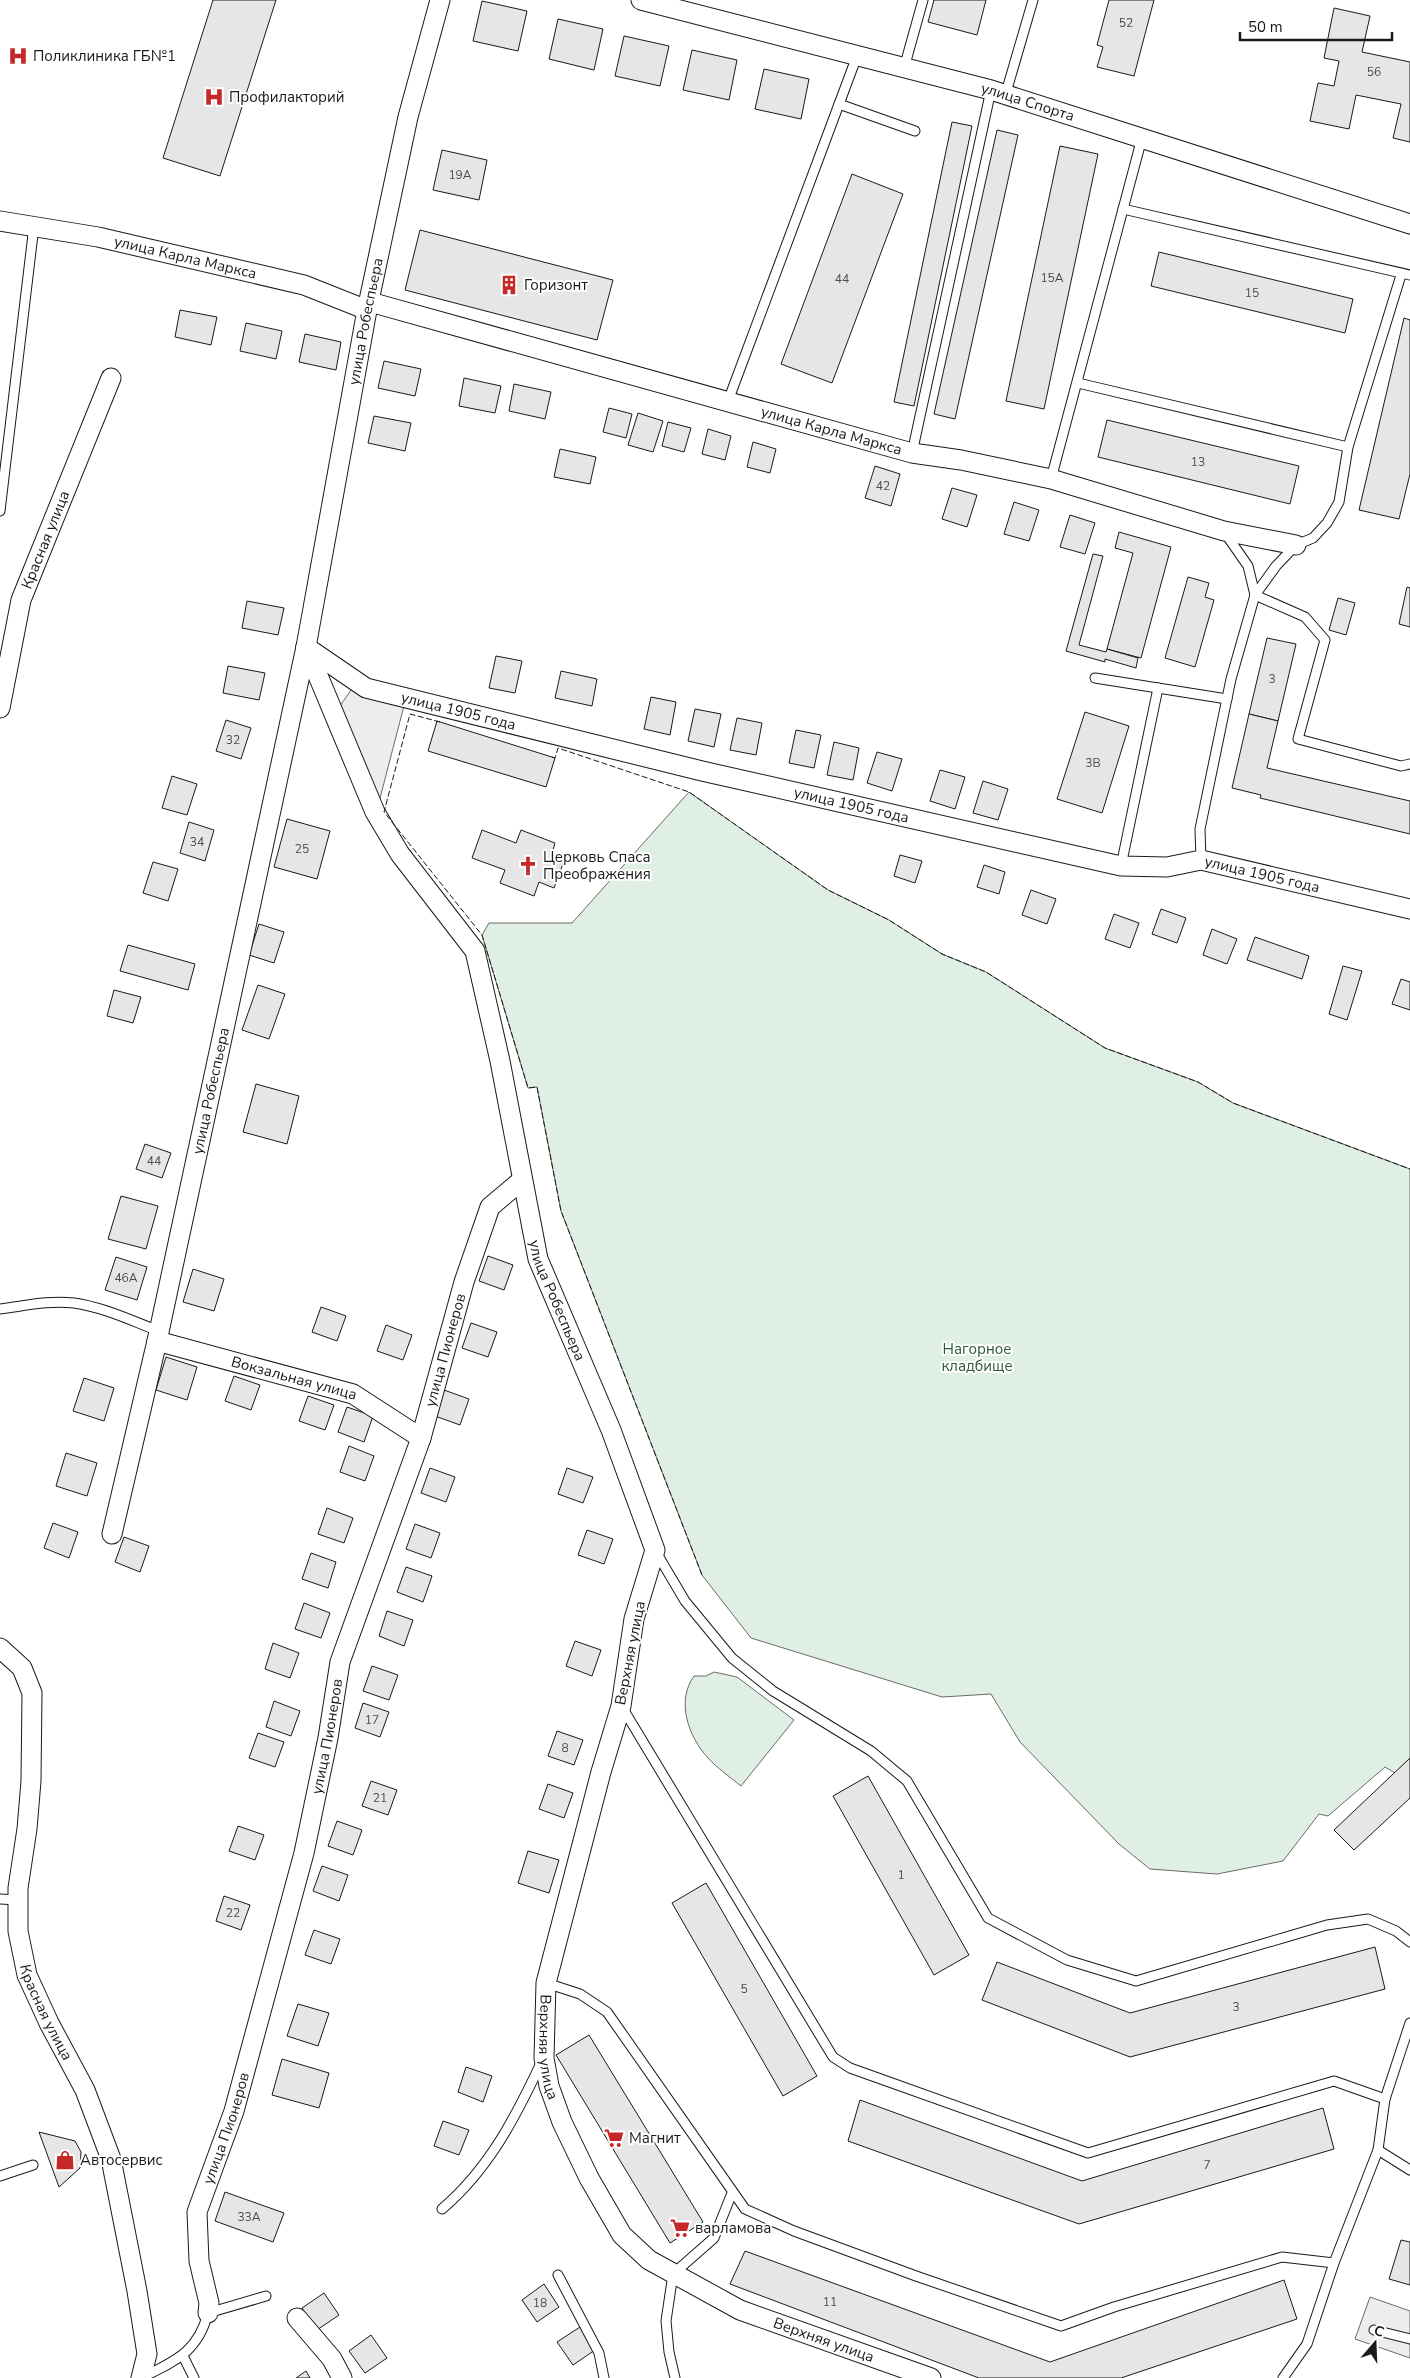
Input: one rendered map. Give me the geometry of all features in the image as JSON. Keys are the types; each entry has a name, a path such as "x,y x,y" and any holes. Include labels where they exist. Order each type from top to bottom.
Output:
{"street":[{"name":"улица Робеспьера","path":"112,1534 158,1336 306,647 368,306 408,116 440,0"},
{"name":"улица Спорта","path":"641,0 998,93 1410,224"},
{"name":"улица Карла Маркса","path":"0,220 98,237 304,286 368,306 912,453 961,460 1051,479 1224,531 1296,545"},
{"name":"Красная улица","path":"0,708 21,600 111,378"},
{"name":"улица Робеспьера","path":"306,647 375,812 400,854 475,951 500,1061 538,1259 610,1430 655,1550"},
{"name":"улица 1905 года","path":"306,647 366,688 702,771 1121,866 1167,867 1201,860 1410,909"},
{"name":"улица Пионеров","path":"208,2313 209,2303 202,2283 199,2261 197,2212 234,2111 304,1853 328,1738 340,1662 421,1438 464,1282 490,1207 522,1180"},
{"name":"Вокзальная улица","path":"158,1336 353,1394 421,1438"},
{"name":"Верхняя улица","path":"655,1550 634,1619 621,1706 601,1772 546,1983 544,2058 549,2086 562,2122 589,2178 622,2235 649,2260 740,2310 931,2378"},
{"name":"Красная улица","path":"0,1648 22,1668 32,1693 31,1780 9,1899 27,1975 49,2023 84,2090 111,2159 137,2291 147,2354 142,2378"},
{"path":"297,2318 332,2359 342,2378"}],"lane":[{"path":"904,68 923,0"},
{"path":"912,453 998,93 1033,0"},
{"path":"728,402 857,56"},
{"path":"839,104 916,131"},
{"path":"1051,479 1078,384 1142,138"},
{"path":"1123,209 1406,275 1348,447 1339,502 1323,528 1313,538 1296,545 1276,566 1256,595 1226,699 1200,829 1201,860"},
{"path":"0,511 34,226"},
{"path":"1078,384 1348,447"},
{"path":"1224,531 1248,566 1256,595"},
{"path":"1256,595 1306,617 1325,640 1298,739 1401,766 1410,764"},
{"path":"1095,678 1226,699"},
{"path":"1121,866 1158,688"},
{"path":"0,1310 39,1303 74,1303 113,1313 158,1336"},
{"path":"655,1550 685,1601 732,1658 773,1691 871,1751 907,1781 988,1918 1007,1930 1067,1960 1136,1981 1327,1925 1368,1919 1396,1931 1410,1942"},
{"path":"621,1706 833,2057 850,2068 1088,2153 1334,2082 1385,2099"},
{"path":"546,1983 580,1994 608,2012 732,2193 745,2209 794,2231 1061,2326 1114,2307 1282,2256 1334,2263"},
{"path":"1283,2378 1307,2344 1334,2263 1378,2150 1385,2099 1410,2023"},
{"path":"442,2209 474,2179 494,2152 518,2112 544,2058"},
{"path":"1378,2150 1410,2170"},
{"path":"0,2176 34,2165"},
{"path":"675,2378 669,2352 666,2321 673,2274 714,2238 732,2193"},
{"path":"558,2274 599,2353 604,2378"},
{"path":"142,2378 184,2356 204,2328 208,2313 266,2296"},
{"path":"1374,2330 1410,2338"},
{"path":"184,2356 194,2378"}],"green space":[{"name":"Нагорное кладбище","path":"689,792 828,890 889,920 942,954 986,972 1105,1048 1198,1082 1233,1103 1410,1169 1410,1758 1395,1773 1385,1767 1328,1816 1319,1814 1283,1861 1217,1874 1150,1869 1119,1844 1020,1742 991,1694 942,1697 751,1638 702,1575 561,1211 537,1087 528,1088 482,935 489,923 572,923"},
{"path":"714,1672 737,1677 794,1720 741,1786 708,1758 695,1739 687,1718 686,1696 694,1676 706,1676"}],"shaded area":[{"path":"353,687 405,702 379,802 340,706"},
{"path":"1370,2297 1410,2311 1410,2358 1355,2339"}],"building":[{"name":"Профилакторий","path":"213,0 276,0 220,176 163,158"},
{"path":"934,0 986,0 977,35 928,22"},
{"path":"1109,0 1154,0 1134,76 1097,67 1103,47 1097,45"},
{"path":"482,1 527,11 518,51 473,41"},
{"path":"1334,8 1370,16 1362,52 1410,62 1410,142 1393,138 1401,104 1356,95 1349,129 1310,121 1318,83 1334,86 1339,61 1324,58"},
{"path":"558,19 603,29 594,70 549,59"},
{"path":"624,36 669,46 660,86 615,76"},
{"path":"692,50 737,60 729,100 683,90"},
{"path":"764,69 809,79 801,119 755,109"},
{"path":"952,122 972,126 914,406 894,402"},
{"path":"997,130 1018,135 955,419 934,414"},
{"path":"1060,146 1098,154 1044,409 1006,401"},
{"path":"442,150 487,160 479,200 433,190"},
{"path":"852,174 903,194 832,383 781,364"},
{"name":"Горизонт","path":"420,230 613,280 597,340 405,290"},
{"path":"1159,252 1353,299 1345,333 1151,286"},
{"path":"180,310 217,317 211,345 175,337"},
{"path":"1404,318 1410,320 1410,474 1399,519 1359,510"},
{"path":"246,323 282,331 276,359 240,351"},
{"path":"305,334 341,342 336,370 299,362"},
{"path":"384,361 421,369 415,396 378,388"},
{"path":"464,378 501,386 495,413 459,406"},
{"path":"514,384 551,392 545,419 509,411"},
{"path":"609,408 632,414 626,438 603,432"},
{"path":"638,413 663,421 653,452 628,445"},
{"path":"374,416 411,423 405,451 368,443"},
{"path":"1107,420 1299,466 1290,504 1098,457"},
{"path":"668,422 691,428 684,452 662,446"},
{"path":"708,429 731,436 725,460 702,454"},
{"path":"753,442 776,449 770,473 747,467"},
{"path":"560,449 596,457 590,484 554,477"},
{"path":"875,466 900,474 891,506 865,498"},
{"path":"952,488 977,495 967,527 942,519"},
{"path":"1014,502 1039,510 1029,541 1004,534"},
{"path":"1070,515 1095,523 1085,554 1060,547"},
{"path":"1119,532 1171,547 1141,658 1107,649 1133,553 1115,548"},
{"path":"1093,554 1103,556 1079,645 1106,652 1107,649 1138,658 1136,668 1066,651"},
{"path":"1188,577 1209,583 1205,597 1214,600 1195,667 1165,658"},
{"path":"1407,587 1410,588 1410,627 1399,624"},
{"path":"1338,598 1355,603 1346,635 1329,630"},
{"path":"247,601 284,608 278,635 242,628"},
{"path":"1267,638 1296,644 1278,721 1249,714"},
{"path":"496,656 522,661 515,693 489,688"},
{"path":"228,666 265,673 259,700 223,693"},
{"path":"561,671 597,679 592,706 555,698"},
{"path":"651,697 676,702 670,735 644,729"},
{"path":"695,709 721,714 714,747 688,741"},
{"path":"1085,712 1129,726 1102,813 1057,799"},
{"path":"1249,714 1278,721 1267,768 1410,801 1410,834 1260,798 1261,795 1232,788"},
{"path":"737,718 762,723 756,755 730,750"},
{"path":"226,720 251,728 241,759 216,751"},
{"path":"437,721 555,758 546,787 428,751"},
{"path":"796,730 821,735 814,768 789,763"},
{"path":"834,742 859,748 853,780 827,775"},
{"path":"877,752 902,759 892,791 867,783"},
{"path":"940,770 965,777 955,809 930,801"},
{"path":"172,776 197,784 187,815 162,808"},
{"path":"983,781 1008,789 998,820 973,813"},
{"path":"287,819 330,831 317,879 274,867"},
{"path":"189,822 214,830 205,861 180,853"},
{"name":"Церковь Спаса Преображения","path":"482,830 516,843 521,830 555,843 551,857 564,861 554,888 539,882 534,896 500,883 505,870 472,858"},
{"path":"900,855 922,861 915,883 894,876"},
{"path":"153,862 178,869 168,901 143,893"},
{"path":"984,865 1005,872 999,894 977,887"},
{"path":"1031,890 1056,899 1047,924 1022,915"},
{"path":"1161,909 1186,918 1177,943 1152,934"},
{"path":"1114,914 1139,923 1130,948 1105,939"},
{"path":"259,924 284,932 274,963 249,955"},
{"path":"1212,929 1237,939 1227,964 1203,955"},
{"path":"1255,937 1309,956 1302,979 1247,960"},
{"path":"128,945 195,964 188,990 120,971"},
{"path":"1343,966 1362,971 1347,1020 1329,1014"},
{"path":"1401,979 1410,982 1410,1010 1392,1004"},
{"path":"258,985 285,994 269,1039 242,1030"},
{"path":"114,990 141,997 133,1023 107,1016"},
{"path":"256,1084 299,1096 287,1144 243,1132"},
{"path":"145,1144 171,1153 162,1178 136,1169"},
{"path":"121,1196 158,1206 146,1249 108,1239"},
{"path":"488,1256 513,1265 504,1290 479,1281"},
{"path":"116,1257 147,1267 137,1300 105,1290"},
{"path":"193,1269 224,1279 214,1311 183,1302"},
{"path":"321,1307 346,1316 337,1341 312,1332"},
{"path":"471,1323 497,1332 488,1357 462,1348"},
{"path":"386,1325 412,1335 403,1360 377,1351"},
{"path":"166,1357 197,1367 187,1400 156,1390"},
{"path":"234,1376 260,1385 251,1410 225,1401"},
{"path":"84,1378 114,1388 104,1421 73,1411"},
{"path":"444,1390 469,1399 460,1425 435,1416"},
{"path":"308,1396 334,1405 325,1430 299,1421"},
{"path":"347,1407 373,1416 364,1442 338,1432"},
{"path":"349,1446 374,1456 365,1481 340,1472"},
{"path":"66,1453 97,1463 87,1496 56,1486"},
{"path":"430,1468 455,1477 446,1502 421,1493"},
{"path":"567,1468 593,1477 583,1503 558,1494"},
{"path":"327,1508 353,1518 344,1543 318,1534"},
{"path":"53,1523 78,1532 69,1558 44,1548"},
{"path":"415,1524 440,1533 431,1558 406,1549"},
{"path":"587,1530 613,1539 604,1564 578,1555"},
{"path":"124,1537 149,1546 140,1572 115,1562"},
{"path":"311,1553 336,1562 328,1588 302,1579"},
{"path":"406,1567 432,1576 423,1602 397,1592"},
{"path":"304,1603 330,1613 321,1638 295,1629"},
{"path":"387,1611 413,1620 404,1646 379,1636"},
{"path":"575,1641 601,1650 592,1676 566,1666"},
{"path":"273,1643 299,1653 290,1678 265,1669"},
{"path":"372,1666 398,1675 389,1700 363,1691"},
{"path":"274,1701 300,1711 291,1736 266,1727"},
{"path":"363,1703 389,1712 380,1737 355,1728"},
{"path":"557,1731 583,1740 574,1765 548,1756"},
{"path":"258,1733 284,1742 275,1767 249,1758"},
{"path":"1410,1758 1410,1798 1354,1850 1334,1830"},
{"path":"868,1776 969,1955 934,1975 833,1796"},
{"path":"371,1781 397,1790 388,1815 362,1806"},
{"path":"548,1784 573,1793 564,1818 539,1809"},
{"path":"337,1821 362,1830 353,1855 328,1846"},
{"path":"238,1826 264,1835 255,1860 229,1851"},
{"path":"528,1851 559,1860 549,1893 518,1883"},
{"path":"322,1866 348,1875 339,1901 313,1891"},
{"path":"706,1883 817,2076 783,2096 672,1903"},
{"path":"224,1896 250,1905 241,1930 216,1921"},
{"path":"314,1930 340,1939 331,1964 305,1955"},
{"path":"1375,1947 1385,1989 1130,2057 982,2000 997,1962 1130,2013"},
{"path":"298,2004 329,2013 318,2046 287,2036"},
{"path":"589,2035 703,2222 670,2243 556,2055"},
{"path":"282,2059 329,2073 319,2108 272,2095"},
{"path":"466,2067 492,2076 483,2102 458,2092"},
{"path":"860,2100 1082,2181 1323,2108 1334,2149 1079,2224 848,2141"},
{"path":"443,2121 469,2130 459,2155 434,2146"},
{"name":"Автосервис","path":"39,2132 75,2141 81,2152 80,2168 59,2187"},
{"path":"225,2192 284,2213 273,2242 215,2221"},
{"path":"1401,2240 1410,2242 1410,2285 1389,2279"},
{"path":"745,2251 1050,2362 1284,2280 1297,2319 1121,2378 979,2378 730,2284"},
{"path":"544,2284 559,2307 537,2322 522,2300"},
{"path":"324,2293 339,2315 317,2330 302,2308"},
{"path":"580,2327 595,2350 573,2365 557,2342"},
{"path":"371,2335 387,2358 365,2373 349,2351"},
{"path":"306,2371 310,2378 296,2378"}],"fence":[{"path":"440,722 410,714 384,812 482,935 528,1088 537,1087 561,1211 702,1575"},
{"path":"552,757 555,758 558,748 689,792 828,890 889,920 942,954 986,972 1105,1048 1198,1082 1233,1103 1410,1169"}],"place":[{"name":"Поликлиника ГБ№1","path":"18,56"},
{"name":"Профилакторий","path":"214,97"},
{"name":"Горизонт","path":"509,285"},
{"name":"Церковь Спаса Преображения","path":"528,866"},
{"name":"Магнит","path":"614,2138"},
{"name":"Автосервис","path":"65,2160"},
{"name":"варламова","path":"680,2228"}]}
